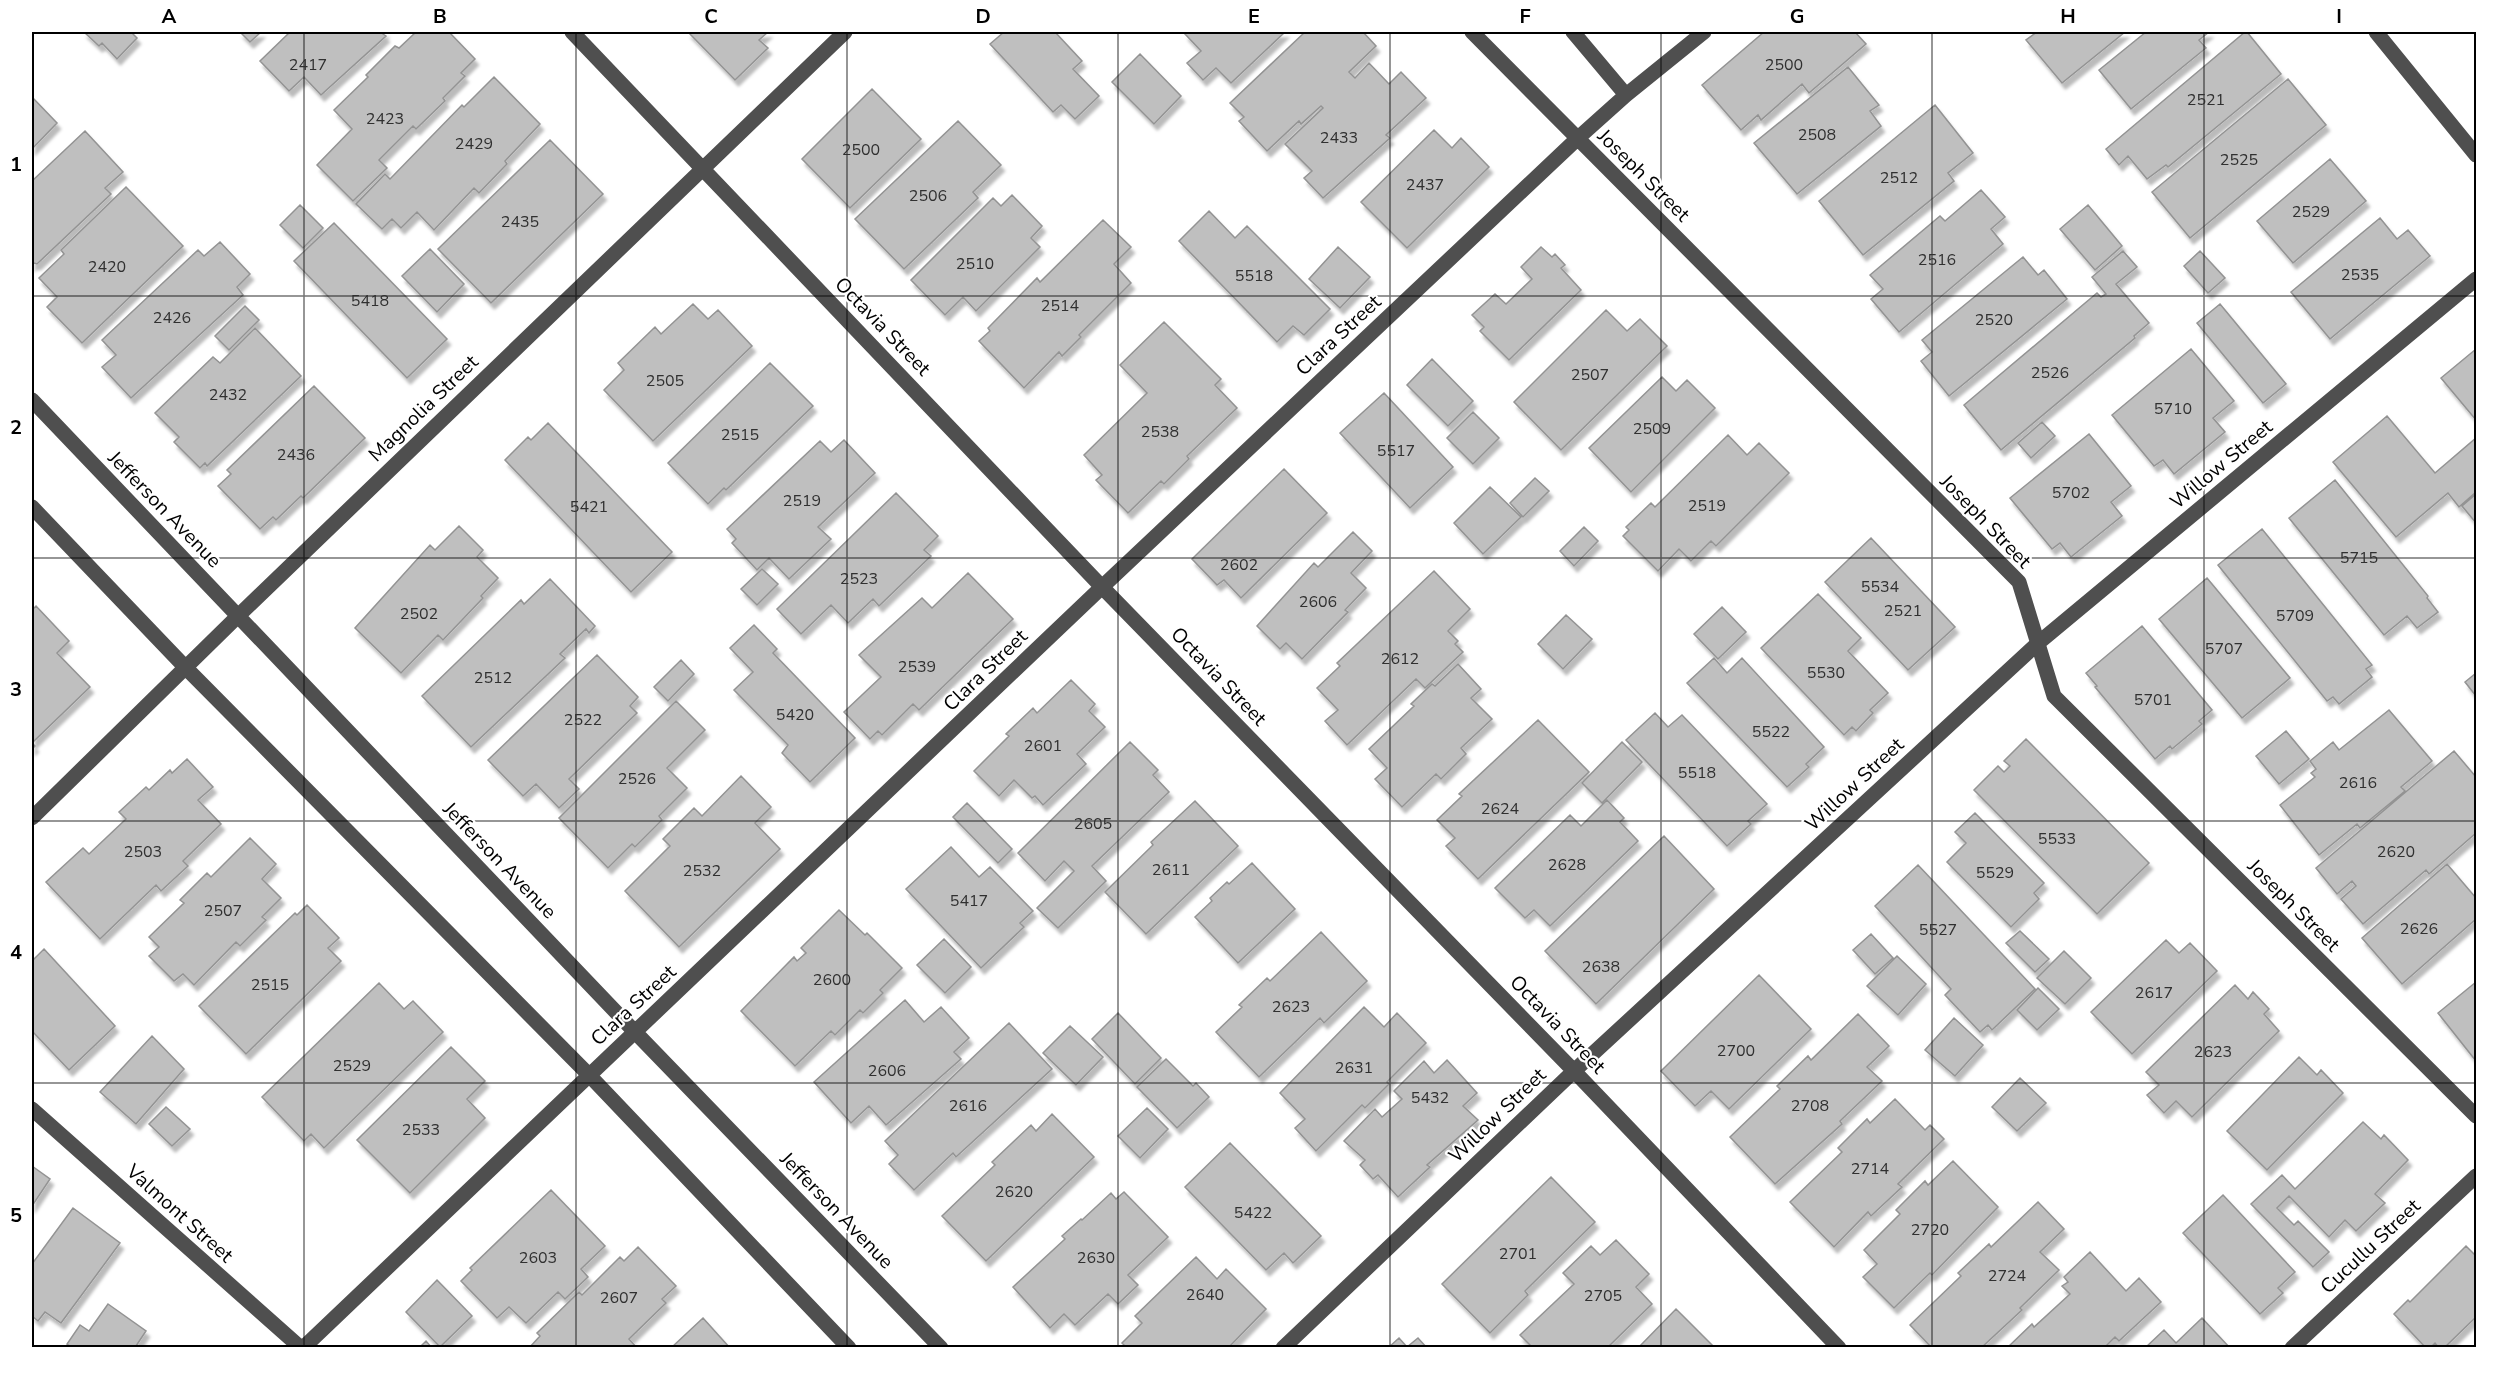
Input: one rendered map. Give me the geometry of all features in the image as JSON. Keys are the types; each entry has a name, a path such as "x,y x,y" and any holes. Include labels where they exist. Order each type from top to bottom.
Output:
{"street":[{"name":"Octavia Street","path":"572,32 1102,587 1574,1071 1839,1347"},
{"name":"Magnolia Street","path":"32,818 238,616 845,32"},
{"name":"Joseph Street","path":"1472,32 2019,582 2054,696 2476,1116"},
{"path":"1573,32 1626,95"},
{"name":"Clara Street","path":"302,1347 1578,138 1626,95 1704,32"},
{"path":"2376,32 2476,155"},
{"name":"Willow Street","path":"1283,1347 1574,1071 2037,644 2476,279"},
{"name":"Jefferson Avenue","path":"32,400 635,1032 941,1347"},
{"path":"32,507 186,668 589,1075 849,1347"},
{"name":"Valmont Street","path":"32,1109 302,1347"},
{"name":"Cucullu Street","path":"2292,1347 2476,1176"}],"building":[{"path":"84,32 131,32 137,38 117,59 102,43 99,46"},
{"path":"240,32 261,32 250,42"},
{"path":"290,32 385,32 383,34 386,36 321,95 304,77 289,91 260,61"},
{"path":"416,32 449,32 475,59 461,73 465,76 443,98 445,101 416,129 413,126 379,160 387,168 353,201 317,165 352,129 334,110 368,77 366,75 395,46 399,48"},
{"path":"688,32 768,32 759,40 768,48 735,80"},
{"path":"1004,32 1055,32 1082,61 1073,69 1099,96 1075,119 1061,105 1053,112 990,44"},
{"path":"1187,32 1285,32 1231,83 1216,68 1203,80 1187,63 1201,51 1185,34"},
{"path":"1305,32 1363,32 1376,46 1349,72 1355,78 1369,63 1389,84 1401,72 1426,98 1386,135 1390,138 1323,198 1304,178 1312,171 1285,144 1323,108 1321,106 1301,124 1299,121 1267,151 1239,121 1244,117 1230,103"},
{"path":"1764,32 1855,32 1866,44 1809,93 1802,84 1761,120 1758,115 1741,130 1702,85"},
{"path":"2037,32 2125,32 2062,83 2026,40"},
{"path":"2146,32 2209,32 2199,40 2206,48 2131,109 2099,70"},
{"path":"2245,32 2281,74 2168,167 2166,165 2147,179 2128,156 2119,165 2106,149"},
{"path":"1140,54 1181,96 1154,124 1112,82"},
{"path":"1848,67 1879,105 1870,111 1881,126 1797,194 1754,143"},
{"path":"494,77 540,124 479,193 474,188 434,230 417,212 401,228 392,219 382,229 356,204 385,174 390,179 462,105 464,107"},
{"path":"2288,79 2326,125 2190,238 2152,192"},
{"path":"872,89 921,139 850,208 802,159"},
{"path":"32,97 57,123 32,149"},
{"path":"1935,105 1973,153 1948,173 1954,181 1863,255 1819,201"},
{"path":"958,121 1001,165 973,192 978,198 904,269 855,219"},
{"path":"1434,130 1452,148 1461,138 1489,167 1407,248 1361,202"},
{"path":"85,131 123,172 105,188 111,194 37,264 32,265 32,181"},
{"path":"550,140 603,194 491,303 438,249"},
{"path":"2330,159 2366,201 2293,263 2257,221"},
{"path":"126,187 183,246 82,343 47,307 57,297 39,278 64,254 61,250"},
{"path":"1981,190 2005,217 1991,229 2003,244 1899,332 1871,299 1883,289 1870,275 1940,216 1945,221"},
{"path":"1012,195 1042,226 1031,238 1040,247 976,311 963,297 945,315 911,280 993,198 1001,206"},
{"path":"300,205 323,228 303,248 280,225"},
{"path":"2088,205 2122,246 2095,270 2060,229"},
{"path":"1209,211 1235,238 1247,226 1330,309 1304,335 1293,326 1277,342 1179,241"},
{"path":"2380,218 2397,239 2408,230 2430,256 2330,339 2291,292"},
{"path":"1103,220 1131,247 1114,264 1131,283 1079,335 1081,337 1062,356 1059,352 1024,388 979,341 990,331 988,328 1037,278 1040,282"},
{"path":"334,223 447,339 407,378 294,261"},
{"path":"220,242 250,274 237,287 243,295 131,398 102,367 116,355 102,340 198,250 204,256"},
{"path":"1338,247 1370,277 1340,308 1309,279"},
{"path":"1541,247 1552,257 1555,254 1565,265 1561,268 1581,290 1509,360 1480,331 1484,327 1472,315 1495,294 1506,304 1532,279 1521,267"},
{"path":"430,249 464,284 437,312 402,276"},
{"path":"2123,251 2137,267 2116,284 2149,323 2134,336 2135,338 2001,450 1964,405 2097,293 2101,297 2106,294 2092,277"},
{"path":"2200,251 2225,278 2208,293 2184,266"},
{"path":"2023,257 2038,275 2044,270 2067,299 1949,396 1921,361 1932,352 1922,340"},
{"path":"693,304 708,319 718,310 752,346 653,441 604,390 624,370 618,363 655,327 661,334"},
{"path":"2220,304 2286,384 2263,403 2197,323"},
{"path":"245,306 259,320 229,350 215,336"},
{"path":"1606,310 1627,331 1640,319 1667,346 1561,450 1514,402"},
{"path":"1164,322 1221,379 1215,385 1237,408 1187,456 1189,459 1164,484 1161,481 1128,513 1096,480 1102,475 1084,455 1147,393 1120,365"},
{"path":"255,328 301,376 207,466 205,463 200,468 174,442 179,437 155,413 213,357 220,363"},
{"path":"2191,349 2234,401 2213,418 2225,432 2174,474 2163,460 2154,466 2112,415"},
{"path":"2476,349 2476,420 2441,378"},
{"path":"1432,359 1473,401 1448,426 1407,385"},
{"path":"770,363 813,406 726,490 724,488 708,504 668,463"},
{"path":"1662,377 1676,391 1687,380 1715,408 1631,492 1589,448"},
{"path":"314,386 365,438 303,498 301,496 276,520 273,517 260,529 218,486 231,474 227,470"},
{"path":"1384,393 1453,467 1410,508 1340,433"},
{"path":"1473,412 1499,438 1473,464 1447,438"},
{"path":"2387,416 2435,473 2476,438 2476,492 2459,507 2448,493 2396,537 2333,462"},
{"path":"2042,422 2055,436 2031,458 2018,443"},
{"path":"548,423 672,552 631,592 505,460 528,437 531,440"},
{"path":"2089,434 2131,486 2111,502 2122,516 2071,557 2060,543 2052,549 2010,498"},
{"path":"1728,435 1747,455 1759,443 1789,473 1716,546 1711,541 1691,561 1679,549 1658,571 1623,536 1629,530 1626,527 1651,503 1655,507"},
{"path":"844,440 875,473 818,527 831,539 789,579 769,558 757,570 732,543 736,539 727,529 820,441 831,452"},
{"path":"1284,469 1327,513 1241,598 1224,580 1217,585 1192,559"},
{"path":"1535,478 1549,491 1523,517 1510,503"},
{"path":"2335,480 2428,596 2427,598 2438,612 2417,628 2407,616 2384,635 2289,518"},
{"path":"1490,487 1521,517 1483,554 1454,523"},
{"path":"896,493 938,536 924,550 931,556 879,606 873,599 848,623 831,605 801,634 777,609"},
{"path":"2476,494 2476,523 2462,506"},
{"path":"459,526 483,550 477,557 498,578 481,596 483,598 443,640 438,635 401,673 355,628 430,545 435,550"},
{"path":"1584,527 1598,541 1574,566 1560,551"},
{"path":"2262,529 2372,665 2366,669 2372,677 2339,704 2333,697 2327,701 2218,565"},
{"path":"1353,532 1372,551 1351,573 1366,588 1345,610 1348,612 1302,659 1286,643 1280,649 1257,626 1314,563 1318,567"},
{"path":"1871,538 1955,627 1908,670 1825,582"},
{"path":"762,569 778,584 757,605 741,589"},
{"path":"1434,571 1470,609 1448,631 1458,641 1455,644 1463,652 1425,688 1416,679 1347,745 1325,721 1338,710 1317,688 1340,666 1337,663"},
{"path":"968,573 1013,619 919,710 913,704 882,735 878,731 870,739 844,712 881,677 859,655 922,598 932,608"},
{"path":"2207,578 2290,678 2242,718 2159,619"},
{"path":"550,579 595,626 589,633 586,629 560,654 565,658 471,747 422,696 521,600 524,604"},
{"path":"1818,594 1861,638 1848,651 1888,693 1870,710 1873,713 1856,731 1852,727 1844,735 1761,648"},
{"path":"36,606 69,641 57,653 90,687 32,743 32,610"},
{"path":"1722,607 1746,632 1718,659 1694,634"},
{"path":"1566,615 1592,639 1563,669 1538,644"},
{"path":"754,625 777,649 773,653 855,738 810,782 782,753 788,745 734,690 753,672 730,648"},
{"path":"2142,626 2212,710 2199,721 2202,724 2172,749 2170,746 2155,759 2086,673"},
{"path":"597,655 638,697 630,706 637,713 569,779 579,789 559,808 536,784 523,796 488,760"},
{"path":"1714,658 1727,673 1742,658 1824,747 1806,764 1809,767 1787,787 1687,683"},
{"path":"681,660 694,674 668,701 654,687"},
{"path":"1458,664 1481,689 1471,698 1492,719 1461,748 1466,754 1441,779 1436,774 1402,807 1375,779 1387,768 1369,749 1414,706 1411,704 1432,684 1435,686"},
{"path":"2476,673 2476,696 2465,682"},
{"path":"1071,680 1095,704 1089,711 1105,727 1077,754 1086,764 1043,805 1035,796 1032,798 1014,780 999,796 974,771 1009,736 1006,734 1033,708 1037,713"},
{"path":"676,701 705,730 667,768 687,788 659,816 662,820 635,847 632,844 608,868 559,818"},
{"path":"2389,710 2432,761 2401,787 2405,791 2360,828 2357,824 2319,855 2280,805 2315,777 2311,773 2316,769 2310,761 2333,742 2339,750"},
{"path":"1655,713 1668,727 1682,715 1767,804 1748,821 1751,824 1727,846 1626,740"},
{"path":"1538,720 1589,772 1478,879 1446,846 1455,838 1437,820 1462,796 1459,794"},
{"path":"2286,731 2309,759 2279,784 2256,756"},
{"path":"2026,739 2149,863 2097,914 1974,790 1998,766 2004,772 2010,766 2004,761"},
{"path":"1130,742 1158,770 1153,775 1169,792 1092,866 1106,881 1058,928 1037,908 1074,871 1064,861 1045,881 1018,853"},
{"path":"1622,742 1642,762 1602,803 1582,783"},
{"path":"2454,751 2476,777 2476,833 2429,874 2426,870 2363,924 2341,899 2356,886 2352,881 2337,894 2316,868"},
{"path":"187,759 213,787 198,800 221,824 183,861 188,866 161,891 156,885 100,939 46,882 83,848 89,854 126,819 119,812 146,787 149,790 170,770 172,773"},
{"path":"741,776 771,807 755,823 780,849 679,947 625,891 670,846 663,839 694,808 702,816"},
{"path":"1607,800 1624,818 1620,822 1638,841 1550,926 1534,910 1525,918 1495,888 1570,815 1581,826"},
{"path":"1195,801 1238,846 1146,934 1105,892 1153,845 1151,842"},
{"path":"967,803 1012,849 998,863 953,817"},
{"path":"1975,813 2044,883 2034,893 2039,899 2011,927 1947,862 1966,843 1955,832"},
{"path":"1664,836 1714,889 1596,1004 1545,951"},
{"path":"250,838 276,864 262,879 281,898 262,917 266,920 240,946 236,942 194,985 183,974 174,981 149,956 159,947 149,937 184,903 180,900 207,873 211,877"},
{"path":"951,847 979,877 990,867 1033,911 1020,923 1024,927 981,968 906,889"},
{"path":"1252,863 1295,909 1238,963 1195,917 1212,901 1210,898"},
{"path":"2447,864 2476,898 2476,919 2402,984 2362,938"},
{"path":"1918,865 2035,989 1992,1030 1988,1025 1980,1032 1945,995 1951,989 1875,906"},
{"path":"307,905 339,938 328,948 341,961 246,1054 199,1006 295,913 297,915"},
{"path":"839,910 865,935 867,933 902,968 880,990 883,993 863,1013 860,1010 835,1035 831,1031 795,1066 741,1011 794,957 797,961 806,953 801,948"},
{"path":"2020,931 2049,959 2035,972 2006,943"},
{"path":"1321,932 1367,981 1324,1023 1320,1018 1259,1077 1216,1032 1242,1007 1239,1005 1267,978 1270,981"},
{"path":"1871,934 1893,958 1875,974 1853,950"},
{"path":"944,939 971,967 945,993 917,965"},
{"path":"2166,940 2179,953 2190,943 2217,971 2132,1054 2091,1012"},
{"path":"44,949 115,1026 69,1070 32,1031 32,961"},
{"path":"2064,951 2091,978 2065,1004 2037,978"},
{"path":"1897,956 1926,984 1898,1015 1867,986"},
{"path":"1759,975 1811,1029 1729,1109 1711,1091 1695,1106 1661,1071"},
{"path":"2476,982 2476,1061 2438,1013"},
{"path":"379,983 404,1009 413,1001 443,1032 324,1148 311,1134 304,1141 262,1097"},
{"path":"2235,985 2248,999 2253,992 2269,1009 2264,1014 2279,1031 2192,1117 2176,1101 2164,1113 2147,1095 2159,1085 2146,1072"},
{"path":"2038,988 2059,1009 2037,1030 2017,1010"},
{"path":"905,1000 924,1022 941,1007 969,1038 954,1052 961,1059 886,1125 869,1106 851,1123 814,1082"},
{"path":"1364,1007 1384,1027 1397,1013 1426,1043 1365,1108 1362,1105 1316,1151 1295,1128 1305,1119 1280,1093"},
{"path":"1118,1013 1161,1058 1135,1084 1092,1039"},
{"path":"1858,1014 1889,1046 1867,1067 1882,1081 1840,1121 1842,1124 1775,1184 1730,1137 1780,1089 1777,1086 1808,1056 1811,1060"},
{"path":"1954,1018 1983,1045 1955,1076 1925,1050"},
{"path":"1009,1023 1052,1069 956,1157 953,1153 914,1190 889,1164 898,1155 885,1141"},
{"path":"1070,1026 1103,1057 1076,1085 1043,1053"},
{"path":"152,1036 184,1069 136,1124 100,1092"},
{"path":"451,1047 485,1081 467,1099 485,1118 410,1193 357,1140"},
{"path":"2299,1057 2317,1075 2321,1070 2343,1093 2267,1170 2227,1131"},
{"path":"1166,1059 1193,1086 1196,1083 1209,1097 1177,1128 1137,1087"},
{"path":"1447,1060 1477,1093 1463,1106 1478,1120 1427,1165 1430,1167 1398,1197 1378,1175 1373,1179 1360,1165 1365,1160 1344,1141 1375,1109 1382,1117 1402,1099 1394,1091 1424,1061 1434,1073"},
{"path":"2020,1078 2046,1103 2017,1131 1992,1107"},
{"path":"1895,1099 1925,1130 1930,1125 1944,1139 1898,1184 1902,1187 1871,1216 1868,1212 1834,1247 1790,1202 1842,1152 1838,1148 1867,1119 1870,1123"},
{"path":"166,1107 190,1129 172,1146 149,1124"},
{"path":"1147,1108 1168,1129 1140,1158 1118,1136"},
{"path":"1052,1114 1094,1157 986,1261 942,1216 995,1165 992,1162 1031,1125 1036,1131"},
{"path":"2363,1122 2381,1139 2384,1135 2408,1160 2375,1194 2385,1203 2356,1231 2345,1220 2329,1237 2289,1196 2277,1208 2294,1225 2298,1221 2329,1252 2313,1267 2251,1204 2282,1175 2295,1189"},
{"path":"1230,1143 1321,1236 1293,1263 1284,1253 1266,1270 1185,1187"},
{"path":"1953,1161 1998,1207 1932,1275 1930,1273 1894,1308 1863,1277 1877,1264 1864,1250 1900,1214 1896,1210 1925,1181 1928,1185"},
{"path":"32,1166 50,1179 32,1206"},
{"path":"1551,1177 1595,1222 1525,1291 1528,1295 1490,1333 1442,1284"},
{"path":"551,1190 605,1246 581,1269 588,1277 565,1299 558,1292 526,1323 509,1307 497,1318 461,1281 472,1270 470,1268"},
{"path":"1124,1192 1168,1237 1128,1275 1138,1285 1118,1304 1108,1294 1075,1325 1064,1314 1050,1328 1013,1287 1065,1239 1062,1236 1111,1193 1116,1199"},
{"path":"2223,1195 2295,1272 2278,1288 2283,1293 2260,1314 2183,1233"},
{"path":"2038,1202 2064,1229 2040,1252 2059,1270 2020,1308 2022,1310 1981,1348 1932,1348 1910,1325 1961,1276 1958,1273 1989,1244 1991,1247"},
{"path":"73,1208 120,1243 61,1323 45,1312 38,1321 32,1316 32,1264"},
{"path":"1616,1240 1649,1274 1636,1287 1652,1304 1607,1348 1533,1348 1520,1335 1574,1284 1563,1273 1591,1246 1600,1255"},
{"path":"2466,1246 2476,1256 2476,1317 2444,1348 2439,1348 2435,1343 2430,1348 2426,1348 2394,1314 2408,1300 2410,1302"},
{"path":"638,1247 676,1286 662,1299 666,1303 629,1339 637,1348 529,1348 540,1336 537,1333 579,1292 582,1295 620,1257 624,1261"},
{"path":"2090,1252 2126,1291 2139,1278 2161,1302 2119,1341 2115,1337 2104,1348 2007,1348 2032,1324 2034,1327 2070,1294 2062,1286 2068,1282 2064,1277"},
{"path":"1196,1257 1217,1279 1226,1269 1266,1309 1228,1348 1122,1348 1124,1345 1122,1343 1142,1323 1135,1316"},
{"path":"437,1280 472,1316 440,1347 406,1312"},
{"path":"108,1304 146,1331 136,1346 138,1348 72,1348 67,1344 80,1325 89,1331"},
{"path":"1676,1309 1715,1348 1638,1348"},
{"path":"703,1318 730,1348 671,1348"},
{"path":"2202,1318 2230,1348 2145,1348 2164,1330 2176,1343"},
{"path":"1399,1338 1407,1347 1418,1338 1427,1348 1388,1348"},
{"path":"426,1341 432,1348 419,1348"}]}
